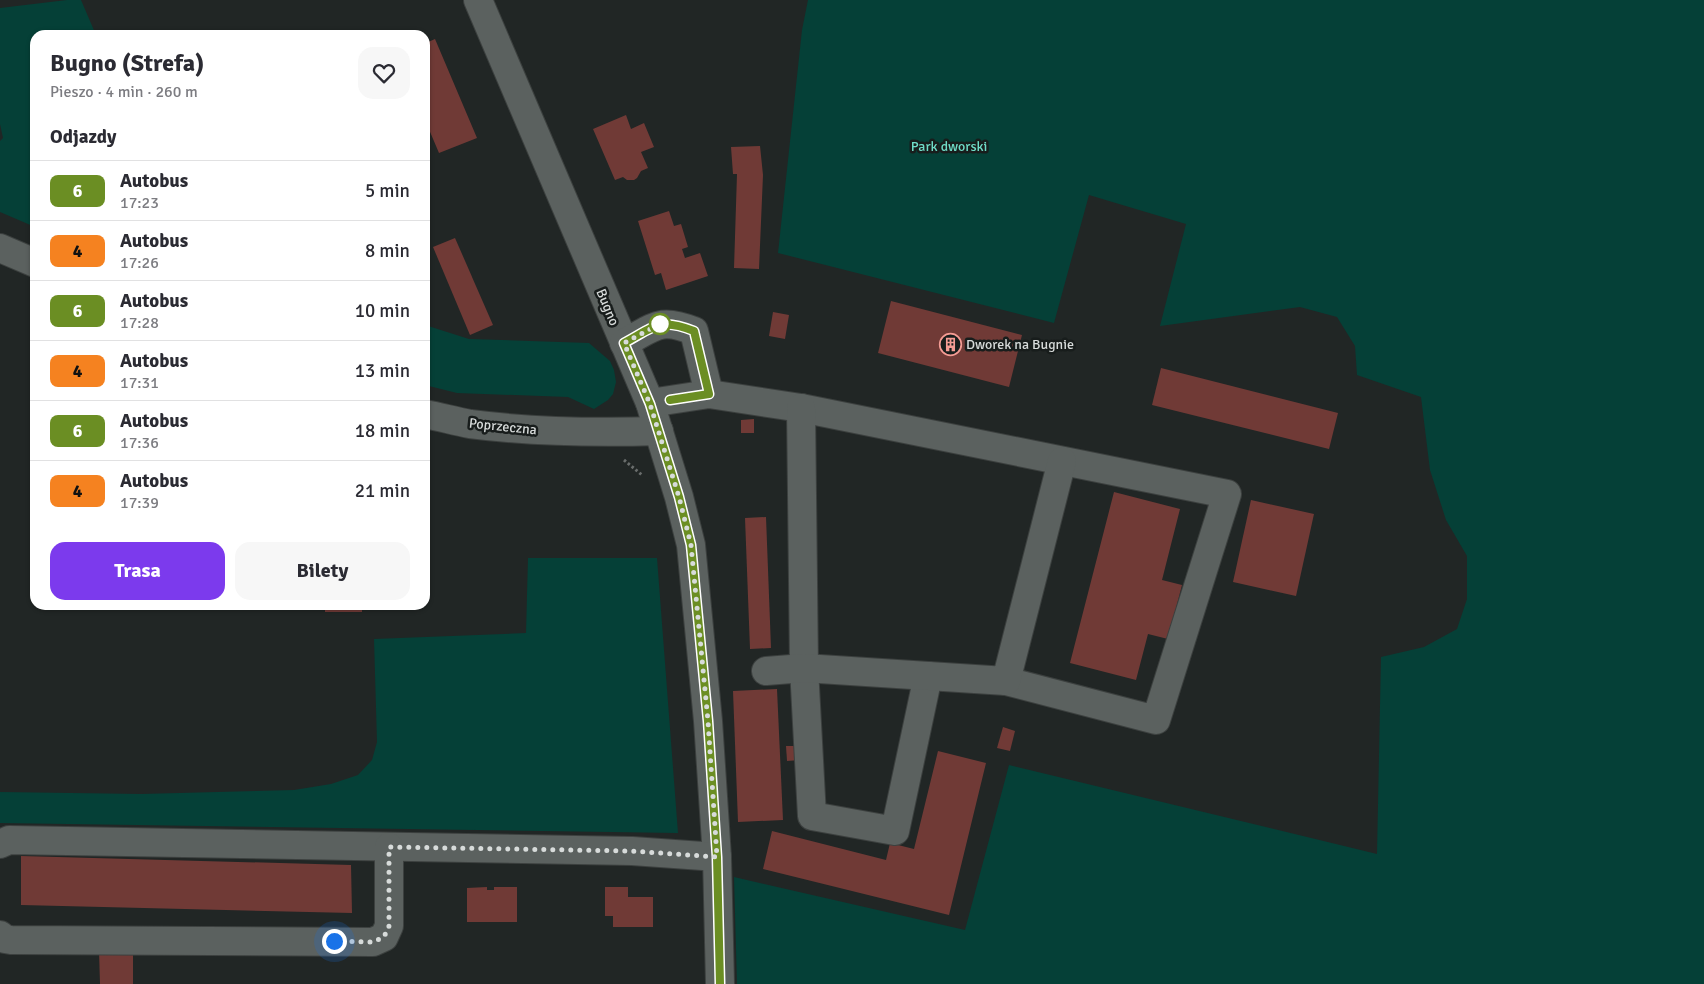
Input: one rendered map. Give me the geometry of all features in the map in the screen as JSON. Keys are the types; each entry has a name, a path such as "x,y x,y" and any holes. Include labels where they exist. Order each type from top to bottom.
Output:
{"street":[{"name":"Bugno","path":"478,0 650,404 679,497 691,545 705,693 717,857 720,984"},
{"path":"0,248 30,260"},
{"path":"624,343 660,324 676,324 694,331 709,394"},
{"path":"650,404 709,394 801,408 1227,494 1156,720 1006,681 804,668 766,671"},
{"path":"801,408 804,668 812,816 895,831 928,676"},
{"name":"Poprzeczna","path":"430,415 468,423 513,429 582,433 659,431"},
{"path":"1006,681 1062,461"},
{"path":"0,844 9,840 632,851 717,857"},
{"path":"0,935 5,939 11,940 373,942 384,937 389,926 389,847"}],"path":[{"path":"618,458 627,461 645,479"}],"green space":[{"path":"81,0 94,30 30,30 30,225 0,212 0,141 3,138 0,124 0,8"},
{"name":"Park dworski","path":"808,0 1704,0 1704,984 737,984 734,877 965,930 1009,765 1377,854 1381,657 1424,647 1457,629 1467,599 1467,556 1446,520 1430,470 1421,397 1357,375 1355,346 1337,317 1300,307 1160,326 1186,224 1089,195 1054,323 778,253 802,30"},
{"path":"430,327 469,339 589,343 610,361 616,382 613,394 608,400 594,409 568,397 457,393 430,386"},
{"path":"528,558 657,558 678,833 0,823 0,792 141,794 294,790 331,784 358,775 372,760 377,742 374,639 526,633"}],"building":[{"path":"435,39 477,138 439,153 430,132 430,41"},
{"path":"626,115 631,129 644,123 654,147 641,152 648,168 641,171 637,178 627,180 623,177 615,180 593,129"},
{"path":"760,146 763,175 759,269 734,268 737,174 733,174 731,147"},
{"path":"669,211 674,226 681,224 688,247 682,249 685,258 700,253 708,276 666,290 661,273 655,275 638,221"},
{"path":"455,238 493,325 470,335 433,247"},
{"name":"Dworek na Bugnie","path":"891,301 1022,335 1009,387 878,353"},
{"path":"773,312 789,315 785,339 769,336"},
{"path":"1161,368 1338,413 1329,449 1152,405"},
{"path":"754,419 754,433 741,433 741,420"},
{"path":"1114,492 1180,509 1162,580 1182,585 1168,639 1148,634 1136,680 1070,663"},
{"path":"1251,500 1314,514 1296,596 1233,582"},
{"path":"766,517 771,648 750,649 745,518"},
{"path":"325,610 362,610 362,612 325,612"},
{"path":"777,689 783,820 738,822 733,691"},
{"path":"1003,727 1015,731 1010,751 997,748"},
{"path":"786,746 799,746 800,760 787,761"},
{"path":"938,751 986,763 949,915 763,869 772,831 886,860 890,843 914,849"},
{"path":"21,856 351,865 352,913 21,905"},
{"path":"487,887 487,890 494,890 494,887 517,887 517,922 467,922 467,888"},
{"path":"605,887 628,887 628,897 653,897 653,927 613,927 613,916 605,916"},
{"path":"133,949 133,984 100,984 99,950"}],"bus line":[{"name":"6","path":"670,400 709,394 694,331 676,324 660,324 624,343 650,404 679,497 691,545 708,721 717,857 720,984"}],"place":[{"name":"Dworek na Bugnie","path":"950,344"}],"route":[{"path":"334,941 373,942 384,937 389,926 389,847 632,851 717,857 708,721 691,545 679,497 650,404 624,343 660,324"}]}
